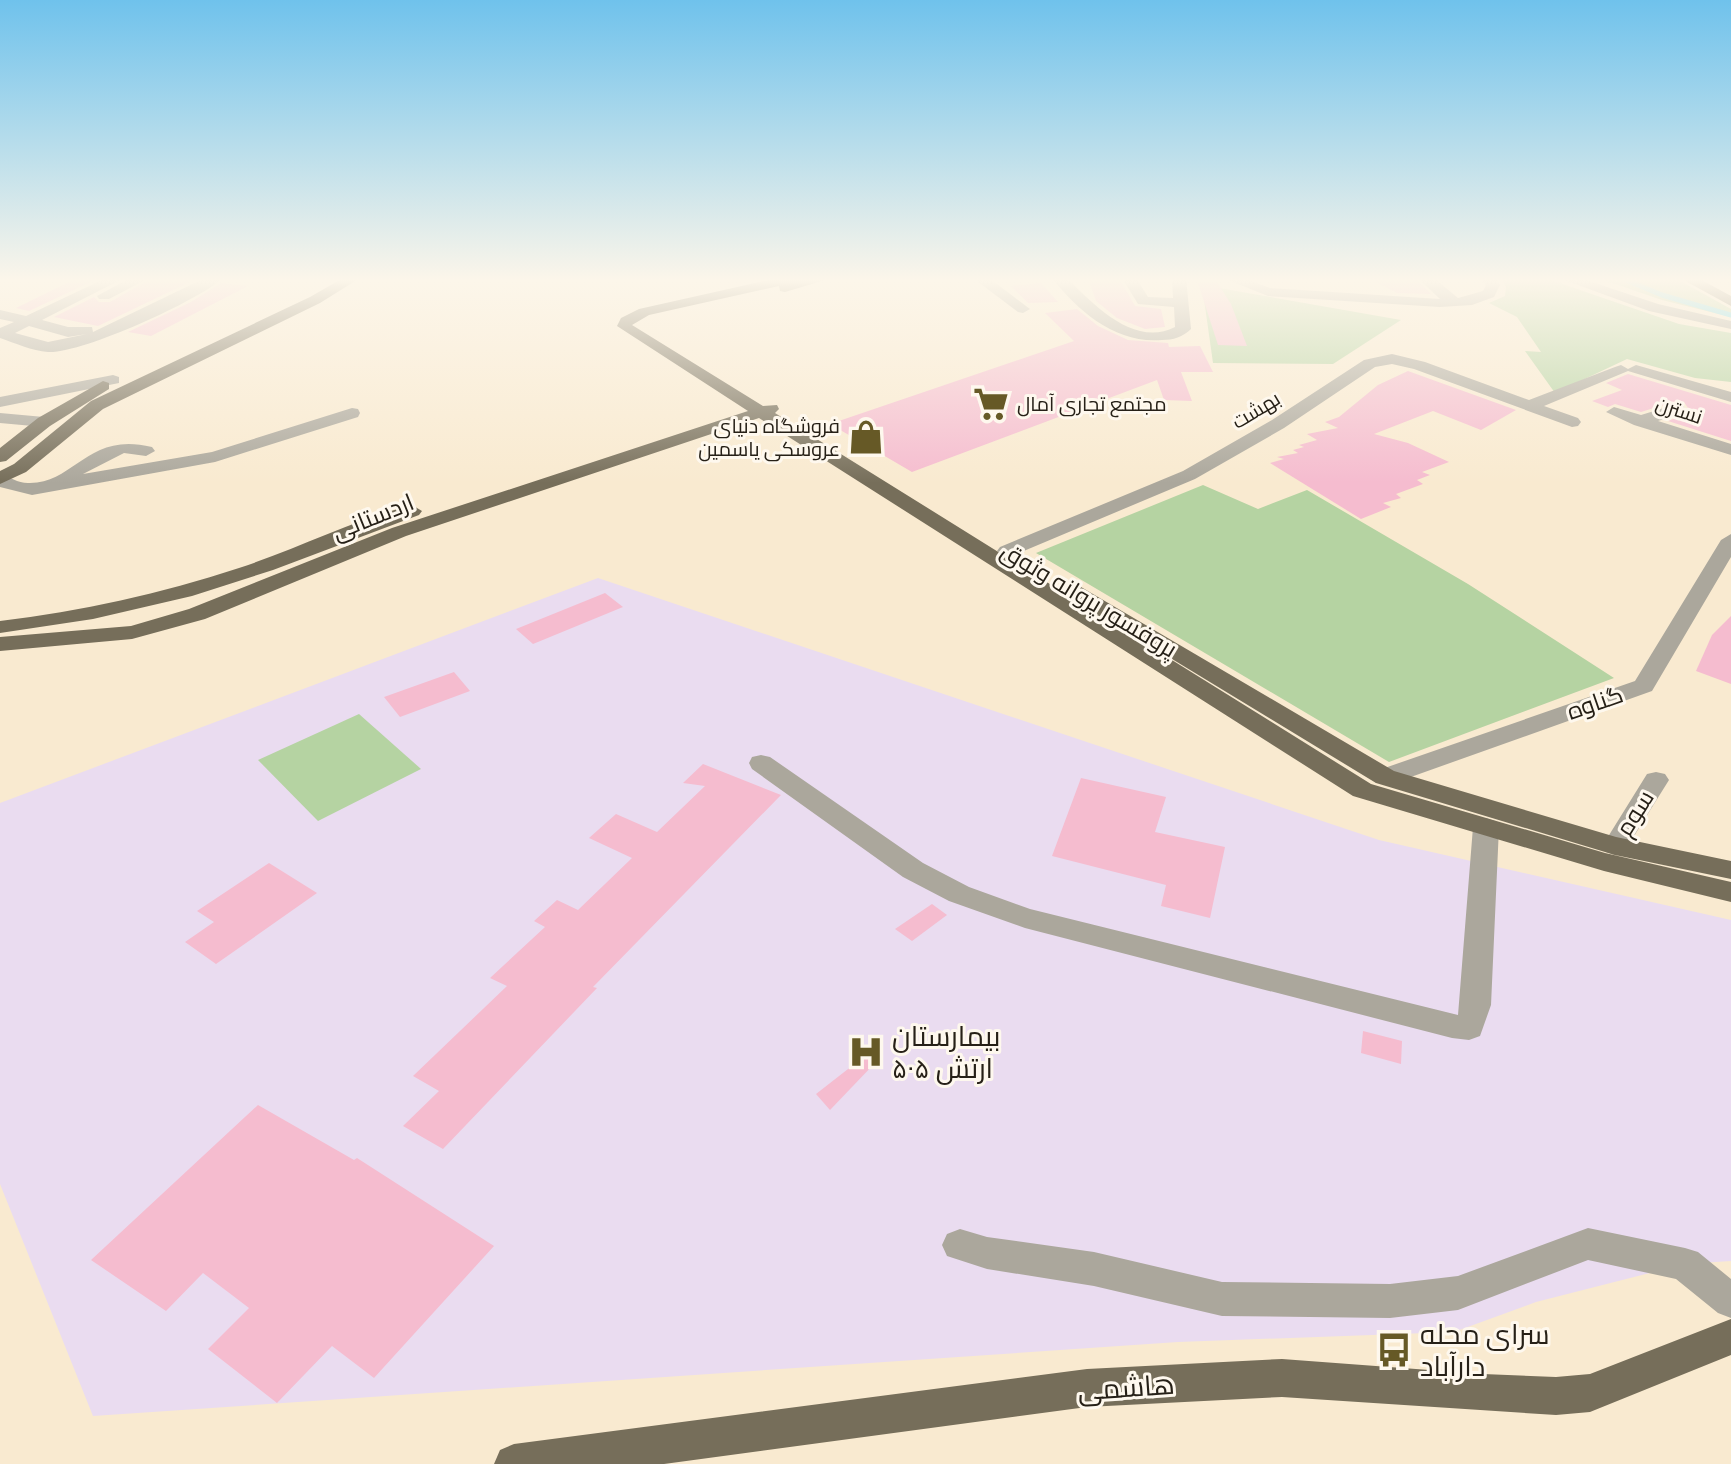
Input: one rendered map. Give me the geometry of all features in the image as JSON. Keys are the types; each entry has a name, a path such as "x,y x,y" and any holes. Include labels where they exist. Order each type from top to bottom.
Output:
{"main road":[{"path":"0,457 44,422 113,380 190,346"},
{"path":"0,479 20,468 97,405 219,346"},
{"name":"پروفسور پروانه وثوق","path":"654,346 761,405"},
{"name":"پروفسور پروانه وثوق","path":"675,346 761,405 1363,781"},
{"name":"اردستانی","path":"0,627 57,621 131,606 244,573 424,506 761,405"},
{"name":"اردستانی","path":"0,644 132,632 197,614 399,532 761,405"},
{"name":"پروفسور پروانه وثوق","path":"999,554 1363,781 1731,892"},
{"path":"38,642 78,635 110,622 131,606 135,614 146,621 197,614"},
{"name":"پروفسور پروانه وثوق","path":"1614,855 1731,870"},
{"name":"هاشمی","path":"514,1464 1087,1388 1282,1378 1483,1393 1556,1396 1590,1393 1731,1337"}],"street":[{"name":"بهشت","path":"999,554 1189,475 1278,424 1370,363 1392,359 1419,365 1572,422"},
{"path":"1527,407 1629,370 1731,397"},
{"path":"0,402 113,380"},
{"path":"1640,421 1677,409"},
{"name":"نسترن","path":"1614,412 1731,450"},
{"path":"0,479 22,487 50,485 215,457 352,413"},
{"path":"0,418 44,422"},
{"path":"50,485 125,447 146,451"},
{"name":"گناوه","path":"1363,781 1644,686 1731,540"},
{"path":"761,763 913,870 959,894 1025,918 1469,1028 1476,1005 1488,818"},
{"name":"سوم","path":"1614,855 1656,780"},
{"path":"960,1245 987,1253 1094,1269 1222,1299 1390,1301 1458,1293 1588,1244 1685,1264 1731,1301"}],"shaded area":[{"name":"بیمارستان ۵۰۵ ارتش","path":"598,578 1379,840 1731,920 1731,1261 1685,1264 1536,1302 1454,1332 1178,1342 93,1416 0,1184 0,803"}],"green space":[{"path":"1211,346 1360,346 1333,364 1213,363"},
{"path":"1537,346 1731,346 1731,382 1695,378 1627,359 1555,393 1525,351 1541,352"},
{"path":"1203,485 1258,509 1307,490 1468,584 1614,678 1389,762 1036,553"},
{"path":"359,714 421,769 318,821 258,760"}],"building":[{"name":"مجتمع تجاری آمال","path":"1058,346 1200,346 1213,372 1181,372 1192,401 1164,400 1157,380 912,472 830,424"},
{"path":"1408,371 1516,410 1481,430 1433,411 1374,434 1408,443 1449,462 1422,472 1430,475 1417,480 1423,484 1396,494 1401,498 1383,503 1391,507 1361,519 1270,463 1284,459 1277,457 1298,453 1293,450 1304,447 1299,445 1317,440 1307,434 1338,428 1325,422 1339,417 1378,385"},
{"path":"1628,374 1731,405 1731,441 1668,421 1686,414 1688,408 1684,402 1676,401 1641,412 1592,401 1622,390 1606,383"},
{"path":"605,593 623,607 533,644 516,629"},
{"path":"1731,616 1731,684 1696,671 1712,635"},
{"path":"454,672 470,691 400,717 384,697"},
{"path":"703,764 781,795 593,987 597,988 443,1149 403,1126 439,1091 413,1076 507,986 490,978 545,927 534,921 557,900 578,910 632,858 589,838 616,814 657,832 705,786 683,783"},
{"path":"1081,778 1166,797 1155,832 1225,847 1210,918 1161,906 1166,885 1052,856"},
{"path":"269,863 317,893 216,964 185,942 214,922 197,911"},
{"path":"932,904 947,915 912,941 895,929"},
{"path":"1363,1031 1402,1041 1401,1064 1361,1053"},
{"path":"866,1055 874,1064 830,1110 816,1094"},
{"path":"258,1105 354,1160 357,1158 494,1246 374,1378 332,1346 277,1403 208,1349 249,1308 203,1273 166,1311 91,1260"}],"place":[{"name":"مجتمع تجاری آمال","path":"991,404"},
{"name":"فروشگاه دنیای عروسکی یاسمین","path":"866,437"},
{"name":"بیمارستان ۵۰۵ ارتش","path":"866,1052"},
{"name":"سرای محله دارآباد","path":"1394,1350"}]}
